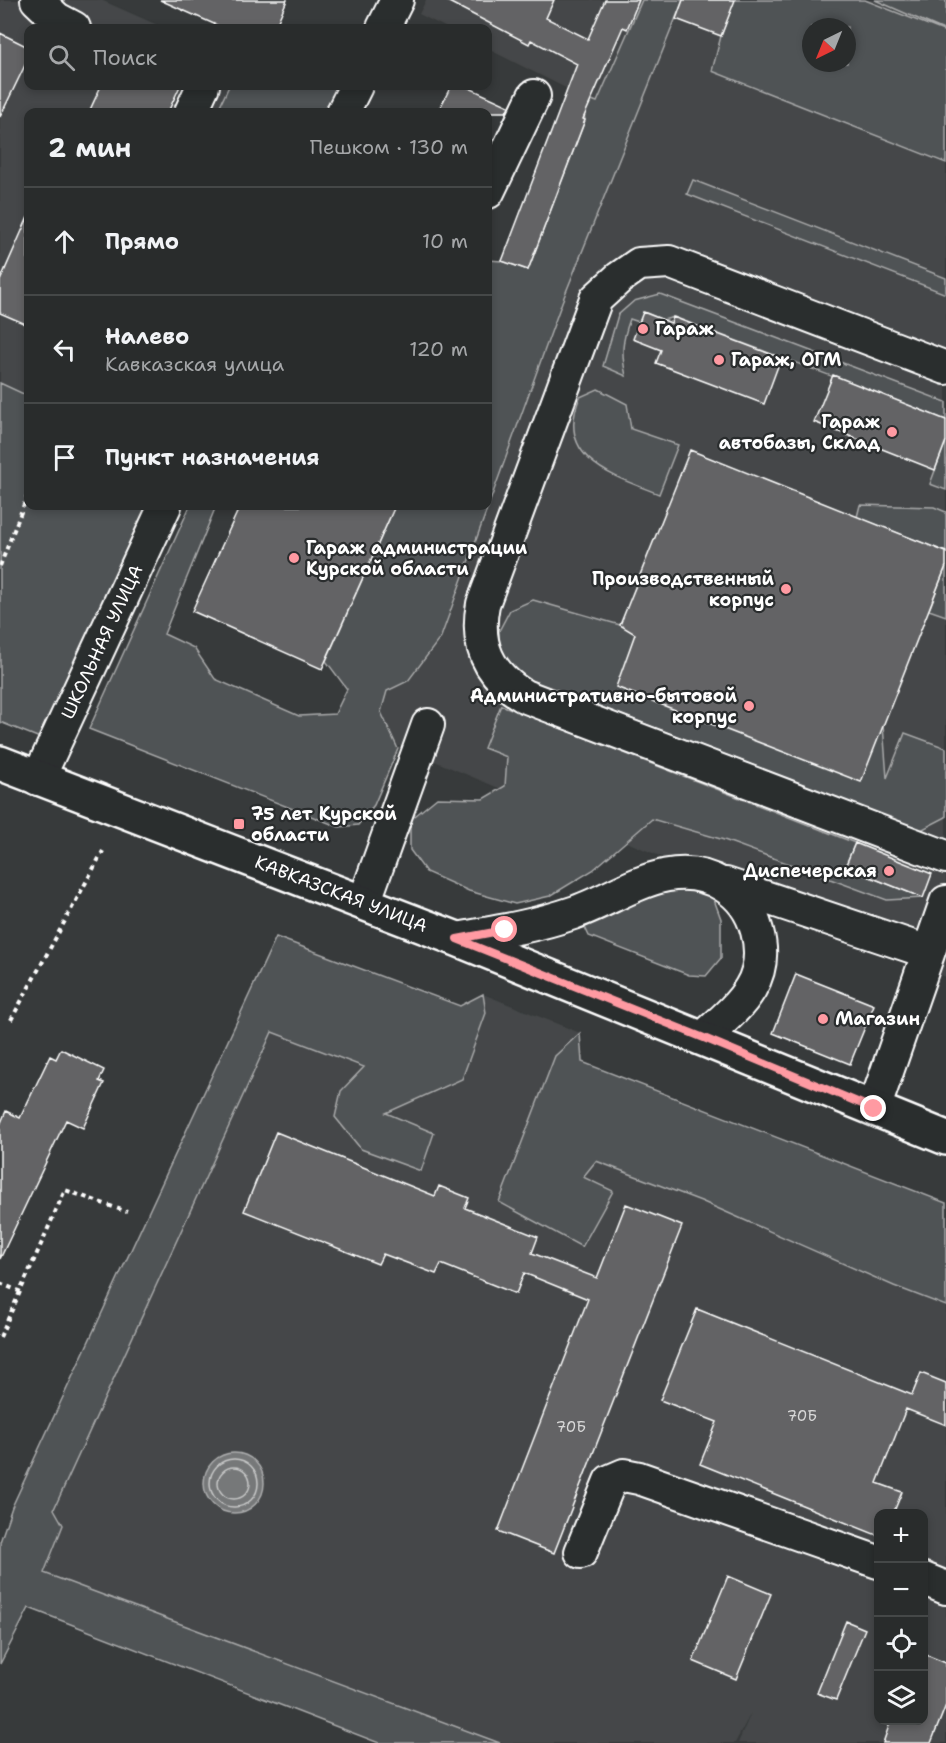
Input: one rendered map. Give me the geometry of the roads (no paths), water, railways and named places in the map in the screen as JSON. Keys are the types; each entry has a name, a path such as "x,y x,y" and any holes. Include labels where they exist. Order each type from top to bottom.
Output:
{"main road":[{"name":"КАВКАЗСКАЯ УЛИЦА","path":"0,764 457,939 946,1138"}],"street":[{"path":"37,0 57,19 66,24"},
{"path":"385,24 397,0"},
{"path":"193,108 201,90"},
{"path":"345,108 354,90"},
{"path":"492,184 534,96"},
{"path":"946,368 669,262 639,264 596,299 483,604 480,619 481,635 490,664 511,688 524,696 946,857"},
{"name":"ШКОЛЬНАЯ УЛИЦА","path":"38,779 163,510"},
{"path":"364,903 428,725"},
{"path":"457,939 547,921 576,912 659,876 688,873 928,952"},
{"path":"704,1038 746,997 754,984 761,954 756,924 749,911 735,894 717,881"},
{"path":"874,1109 946,903"},
{"path":"581,1552 610,1480 624,1475 874,1560"},
{"path":"928,1581 946,1588"}],"water":[{"path":"234,1453 255,1462 264,1483 255,1504 234,1513 213,1504 204,1483 213,1462"}],"place":[{"name":"Гараж","path":"643,329"},
{"name":"Гараж, ОГМ","path":"719,360"},
{"name":"Гараж автобазы, Склад","path":"892,432"},
{"name":"Гараж администрации Курской области","path":"294,558"},
{"name":"Производственный корпус","path":"786,589"},
{"name":"Административно-бытовой корпус","path":"749,706"},
{"name":"75 лет Курской области","path":"239,824"},
{"name":"Диспечерская","path":"889,871"},
{"name":"Магазин","path":"823,1019"}]}
